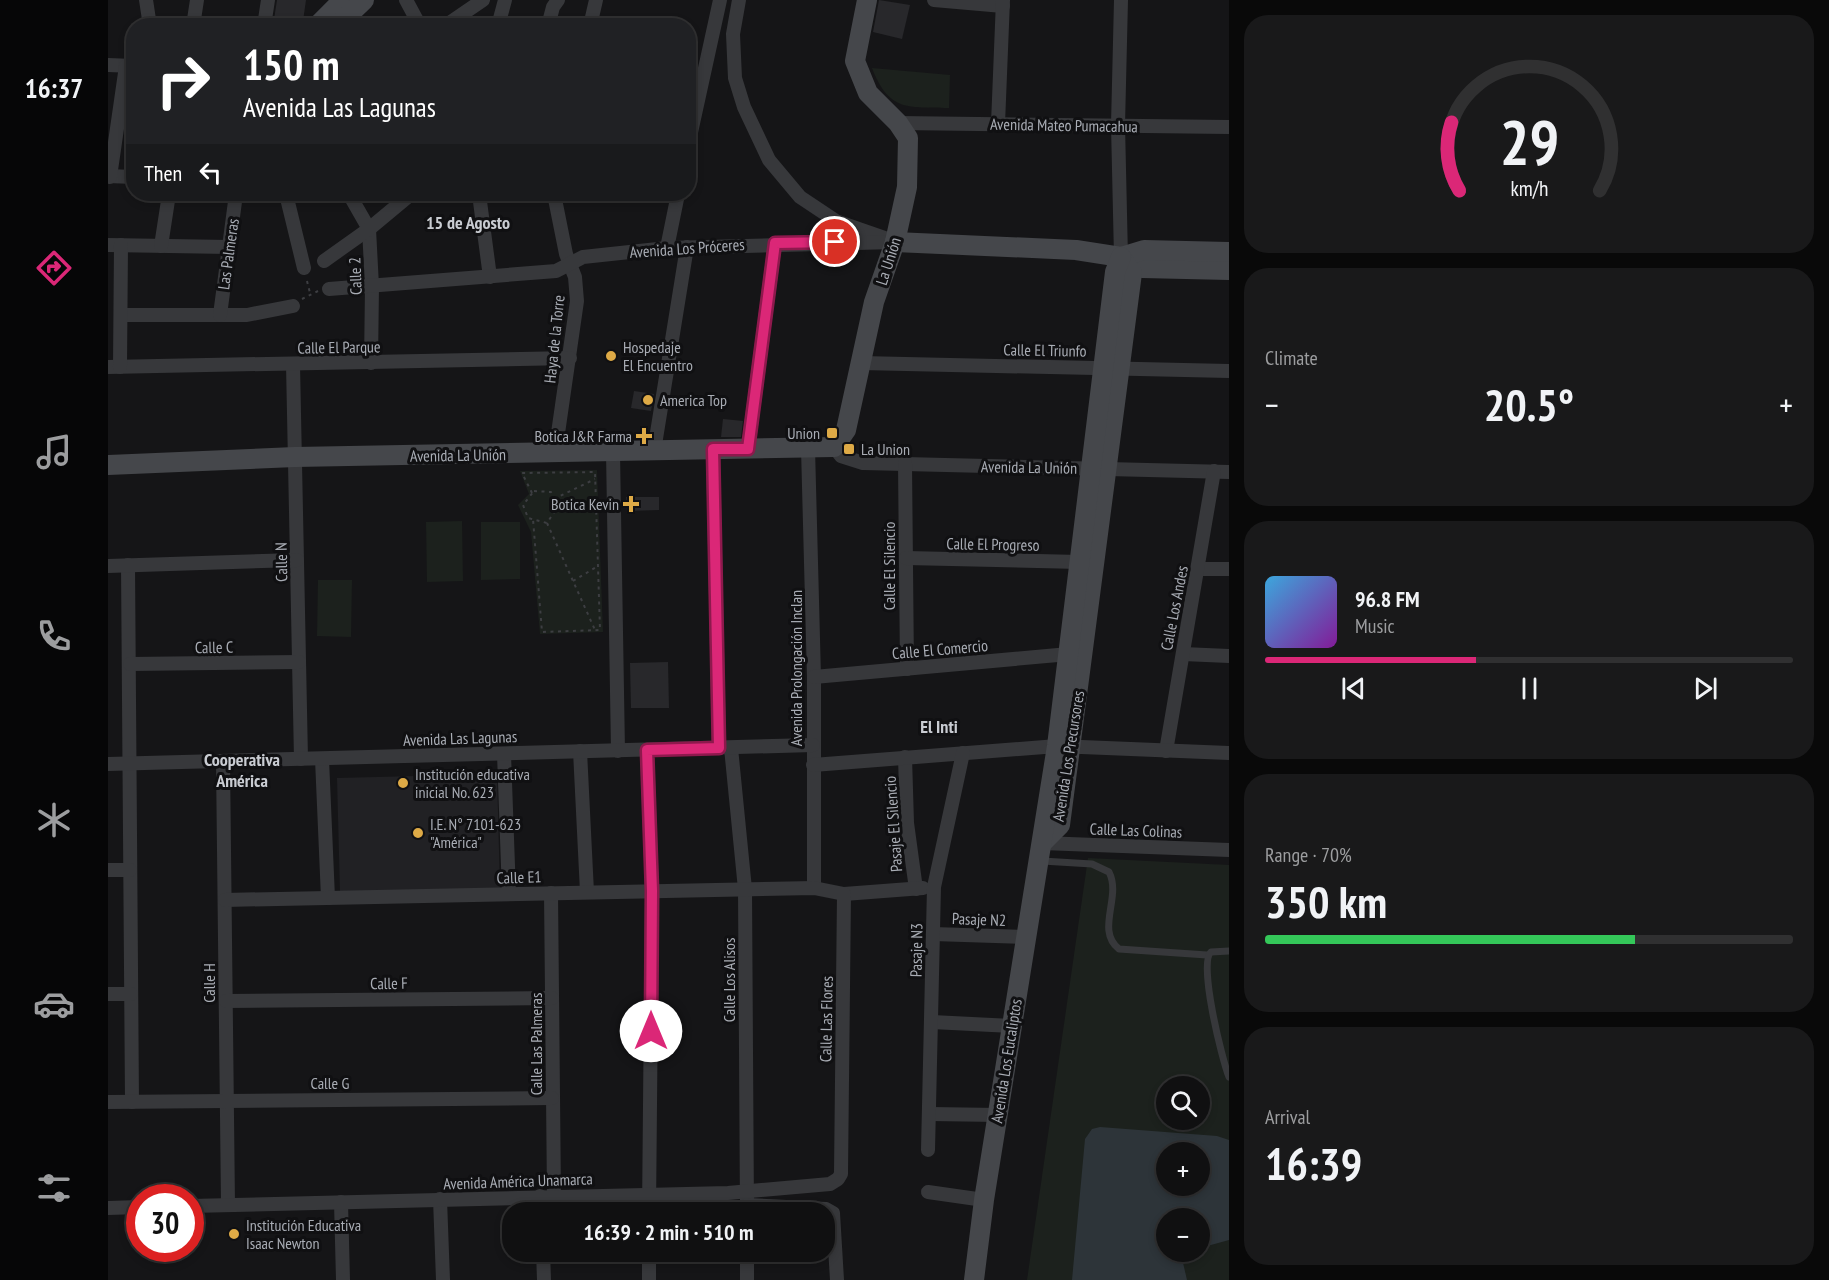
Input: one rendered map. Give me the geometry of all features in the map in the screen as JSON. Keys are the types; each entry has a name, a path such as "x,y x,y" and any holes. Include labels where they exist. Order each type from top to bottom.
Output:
{"street":[{"path":"146,0 149,18"},
{"path":"194,18 197,0"},
{"path":"265,18 268,0"},
{"path":"325,18 343,0"},
{"path":"346,18 364,0"},
{"path":"406,0 416,18"},
{"path":"457,18 483,0"},
{"path":"500,18 505,0"},
{"path":"550,18 558,0"},
{"path":"592,18 596,0"},
{"path":"696,110 720,0"},
{"path":"739,0 733,34 735,78 744,107 769,160 800,197 836,221 896,242"},
{"name":"La Unión","path":"834,447 846,429 874,302 896,242 907,187 908,138 898,123 868,93 855,62 867,0"},
{"path":"934,0 1003,3 998,124"},
{"name":"Avenida Los Precursores","path":"1041,852 1064,747 1112,368 1114,272 1120,257 1118,125 1121,0"},
{"path":"108,65 126,66"},
{"path":"126,87 109,176 126,177"},
{"name":"Avenida Mateo Pumacahua","path":"898,123 1229,127"},
{"path":"161,246 168,201"},
{"name":"Las Palmeras","path":"220,315 235,201"},
{"path":"288,201 304,268"},
{"name":"Calle 2","path":"353,201 369,229 372,286 371,363"},
{"path":"324,261 369,229 403,201"},
{"path":"479,201 490,277"},
{"name":"Haya de la Torre","path":"555,454 577,301 575,277 556,201"},
{"path":"667,248 677,201"},
{"name":"Avenida Los Próceres","path":"329,289 556,271 583,257 667,248 775,243 896,242 1076,250 1120,257 1142,268 1229,270"},
{"path":"748,449 775,243"},
{"path":"114,367 122,315 115,245 229,247"},
{"path":"654,451 687,247"},
{"name":"Avenida Los Próceres","path":"1120,257 1143,250 1229,252"},
{"path":"122,315 247,315 293,306"},
{"name":"Calle El Parque","path":"114,367 570,358"},
{"name":"Calle El Triunfo","path":"861,363 1229,371"},
{"name":"Calle N","path":"293,364 301,759"},
{"path":"808,448 834,447"},
{"name":"Avenida La Unión","path":"834,447 841,456 852,460 1229,472"},
{"name":"Avenida La Unión","path":"108,465 295,458 808,448"},
{"name":"Avenida Prolongación Inclan","path":"808,448 814,677 814,888"},
{"name":"Calle Los Alisos","path":"713,449 725,748 745,889 747,1202"},
{"path":"613,452 618,751"},
{"name":"Calle El Silencio","path":"905,463 907,669"},
{"name":"Avenida Los Precursores","path":"1064,747 1069,654 1080,562 1099,468"},
{"name":"Calle Los Andes","path":"1166,751 1214,471"},
{"name":"Calle El Progreso","path":"906,558 1080,562"},
{"path":"108,566 297,560"},
{"path":"128,565 132,1102"},
{"path":"1199,569 1229,569"},
{"name":"Calle El Comercio","path":"814,677 1069,654"},
{"path":"1183,654 1229,656"},
{"name":"Calle C","path":"130,664 299,662"},
{"name":"Avenida Las Lagunas","path":"108,764 813,745"},
{"path":"813,765 1064,747 1229,753"},
{"path":"647,750 652,891 650,1202"},
{"path":"580,751 587,892"},
{"name":"Pasaje N3","path":"928,1150 934,887 963,753"},
{"path":"504,754 509,894"},
{"name":"Pasaje El Silencio","path":"905,758 907,823 916,888"},
{"path":"322,759 328,898"},
{"name":"Calle H","path":"223,761 228,1205"},
{"name":"Calle Las Colinas","path":"1041,852 1229,850"},
{"name":"Avenida Los Eucaliptos","path":"974,1280 984,1200 1025,937 1041,852"},
{"path":"108,870 130,870"},
{"path":"814,888 844,894 934,887"},
{"name":"Calle E1","path":"225,900 814,888"},
{"name":"Calle Las Palmeras","path":"545,1202 547,1196 552,1098 551,893"},
{"name":"Calle Las Flores","path":"841,1174 844,894"},
{"name":"Pasaje N2","path":"933,934 1025,937"},
{"path":"108,994 131,994"},
{"name":"Calle F","path":"226,1001 552,998"},
{"path":"932,1022 1012,1026"},
{"name":"Calle G","path":"108,1102 552,1098"},
{"path":"930,1114 999,1115"},
{"name":"Avenida América Unamarca","path":"751,1202 830,1184 841,1174"},
{"path":"928,1192 984,1200"},
{"name":"Avenida América Unamarca","path":"204,1206 650,1193 737,1202"},
{"path":"440,1199 443,1280"},
{"path":"341,1202 343,1280"},
{"path":"108,1208 126,1207"},
{"path":"835,1246 837,1280"},
{"path":"543,1262 544,1280"},
{"path":"649,1262 649,1280"},
{"path":"747,1262 747,1280"}],"lane":[{"path":"1041,852 1092,864 1109,872 1114,888 1108,928 1112,943 1119,949 1207,955 1217,950 1229,951"},
{"path":"1207,955 1213,1009 1229,1077"}],"path":[{"path":"532,493 522,473 595,472 600,630 542,632 533,519"},
{"path":"554,499 595,479"},
{"path":"547,523 557,508 554,499 551,492 534,491 523,505 528,518 547,523 595,630"},
{"path":"573,581 598,566"}],"shaded area":[{"path":"872,68 950,75 949,108 911,107 893,100 885,93"},
{"path":"597,470 603,632 540,634 531,532 518,505 529,494 520,471"},
{"path":"462,521 463,581 427,582 426,522"},
{"path":"481,522 520,522 520,579 481,580"},
{"path":"318,580 352,580 351,637 317,636"},
{"name":"I.E. N° 7101-623 \"América\"","path":"497,774 500,889 340,892 337,778"},
{"path":"1088,858 1229,865 1229,1280 1027,1280"},
{"path":"1100,1127 1217,1136 1229,1140 1229,1240 1210,1245 1210,1208 1156,1208 1156,1262 1183,1262 1187,1280 1072,1280 1085,1139 1092,1129"}],"building":[{"path":"277,0 306,0 303,18 274,18"},
{"path":"879,0 910,5 902,39 873,32"},
{"path":"634,391 654,394 651,411 631,408"},
{"path":"723,419 743,421 741,437 721,437"},
{"path":"626,497 659,497 659,510 627,511"},
{"path":"668,662 669,708 631,708 630,663"}],"place":[{"name":"Hospedaje El Encuentro","path":"611,356"},
{"name":"America Top","path":"648,400"},
{"name":"Union","path":"832,433"},
{"name":"Botica J&R Farma","path":"644,436"},
{"name":"La Union","path":"849,449"},
{"name":"Botica Kevin","path":"631,504"},
{"name":"Institución educativa inicial No. 623","path":"403,783"},
{"name":"I.E. N° 7101-623 \"América\"","path":"418,833"},
{"name":"Institución Educativa Isaac Newton","path":"234,1234"}],"district":[{"name":"15 de Agosto","path":"468,222"},
{"name":"El Inti","path":"939,726"},
{"name":"Cooperativa América","path":"242,769"}],"route":[{"path":"651,1031 652,891 647,750 719,748 713,449 748,449 775,243 835,242"}]}
